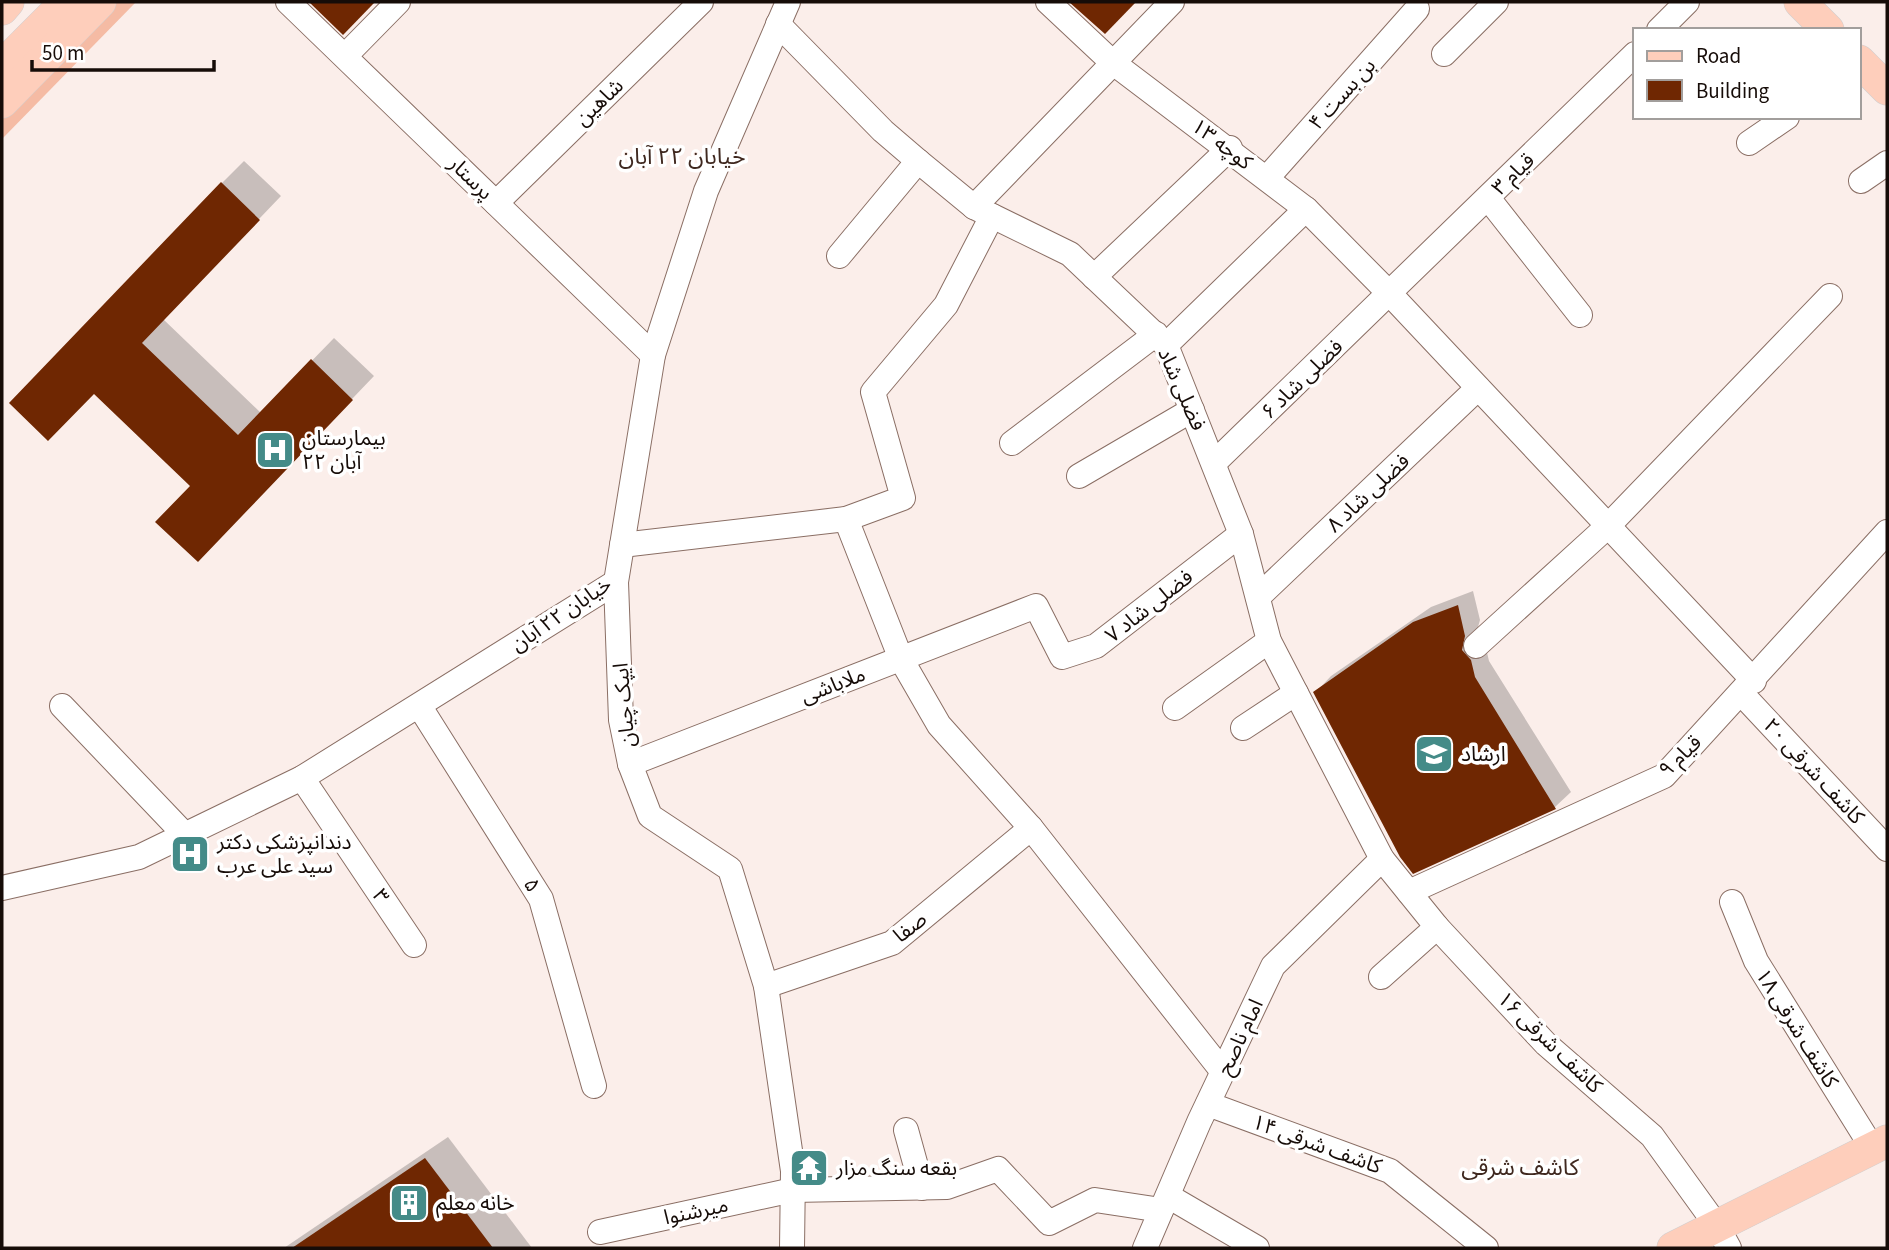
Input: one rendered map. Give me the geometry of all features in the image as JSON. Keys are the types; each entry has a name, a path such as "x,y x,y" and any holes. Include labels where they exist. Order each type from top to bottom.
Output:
{"main road":[{"path":"2,9 8,2"},
{"path":"2,66 66,2"},
{"path":"2,102 100,2"},
{"path":"1800,2 1826,28"},
{"path":"1861,65 1887,89"},
{"path":"1673,1248 1723,1237 1880,1145"}],"street":[{"name":"پرستار","path":"288,2 653,355"},
{"path":"345,56 398,2"},
{"name":"شاهین","path":"496,203 701,2"},
{"name":"کوچه ۱۳","path":"1048,2 1112,62 1230,148 1306,209 1390,294 1608,526"},
{"path":"622,545 846,519 903,498 873,392 946,305 983,211 1112,62 1172,2"},
{"path":"1444,54 1496,2"},
{"path":"1661,28 1687,2"},
{"name":"بن بست ۴","path":"1267,178 1417,9"},
{"name":"فضلی شاد","path":"783,13 883,131 983,211 1070,254 1161,340 1214,463 1241,534 1269,641 1382,859"},
{"name":"خیابان ۲۲ آبان","path":"2,888 139,857 186,836 302,778 616,582 653,355 706,191 783,13"},
{"name":"قیام ۳","path":"1390,294 1633,56"},
{"path":"1749,143 1784,119"},
{"path":"1094,277 1230,148"},
{"path":"839,256 918,161"},
{"path":"1861,181 1887,163"},
{"path":"1488,198 1580,315"},
{"path":"1012,443 1161,340 1306,209"},
{"name":"فضلی شاد ۶","path":"1214,463 1390,294"},
{"path":"1476,646 1608,526 1830,296"},
{"name":"فضلی شاد ۸","path":"1258,597 1478,388"},
{"path":"1079,476 1192,410"},
{"path":"846,519 901,659 939,725 1031,828 1223,1072"},
{"name":"کاشف شرقی ۲۰","path":"1608,526 1887,849"},
{"name":"فضلی شاد ۷","path":"1036,606 1062,657 1097,646 1241,534"},
{"name":"قیام ۹","path":"1409,892 1664,776 1882,548"},
{"name":"ایپک چیان","path":"616,582 621,720 630,764 650,816 730,869 766,986 793,1171 792,1248"},
{"name":"ملاباشی","path":"630,764 1036,606"},
{"path":"1175,708 1269,641"},
{"path":"1243,728 1296,693"},
{"path":"62,706 186,836"},
{"name":"۵","path":"419,707 541,899 594,1086"},
{"name":"۳","path":"302,778 414,945"},
{"name":"صفا","path":"766,986 892,943 1031,828"},
{"name":"کاشف شرقی ۱۶","path":"1382,859 1437,927 1546,1044 1652,1136 1723,1237"},
{"name":"امام ناصح","path":"1145,1248 1208,1104 1273,966 1382,859"},
{"name":"کاشف شرقی ۱۸","path":"1732,902 1756,961 1880,1145"},
{"path":"1381,977 1437,927"},
{"name":"کاشف شرقی ۱۴","path":"1208,1104 1390,1171 1486,1248"},
{"path":"906,1130 922,1188"},
{"name":"میرشنوا","path":"600,1232 793,1190 947,1187 998,1168 1049,1223 1095,1200 1164,1203"},
{"path":"1164,1203 1257,1248"}],"shaded area":[{"path":"95,2 136,2 2,139 2,97"}],"building":[{"path":"309,2 375,2 343,35"},
{"path":"1069,2 1136,2 1105,34"},
{"path":"221,182 260,220 142,343 238,435 311,359 353,400 198,562 155,522 190,486 94,394 48,441 9,403"},
{"name":"ارشاد","path":"1458,605 1465,636 1462,650 1471,660 1475,677 1556,809 1413,874 1400,857 1313,692 1413,622"},
{"name":"خانه معلم","path":"425,1158 493,1248 292,1248"}],"place":[{"name":"بیمارستان ۲۲ آبان","path":"275,450"},
{"name":"ارشاد","path":"1434,754"},
{"name":"دندانپزشکی دکتر سید علی عرب","path":"190,854"},
{"name":"بقعه سنگ مزار","path":"809,1168"},
{"name":"خانه معلم","path":"409,1203"}],"district":[{"name":"خیابان ۲۲ آبان","path":"682,156"},
{"name":"کاشف شرقی","path":"1520,1167"}]}
